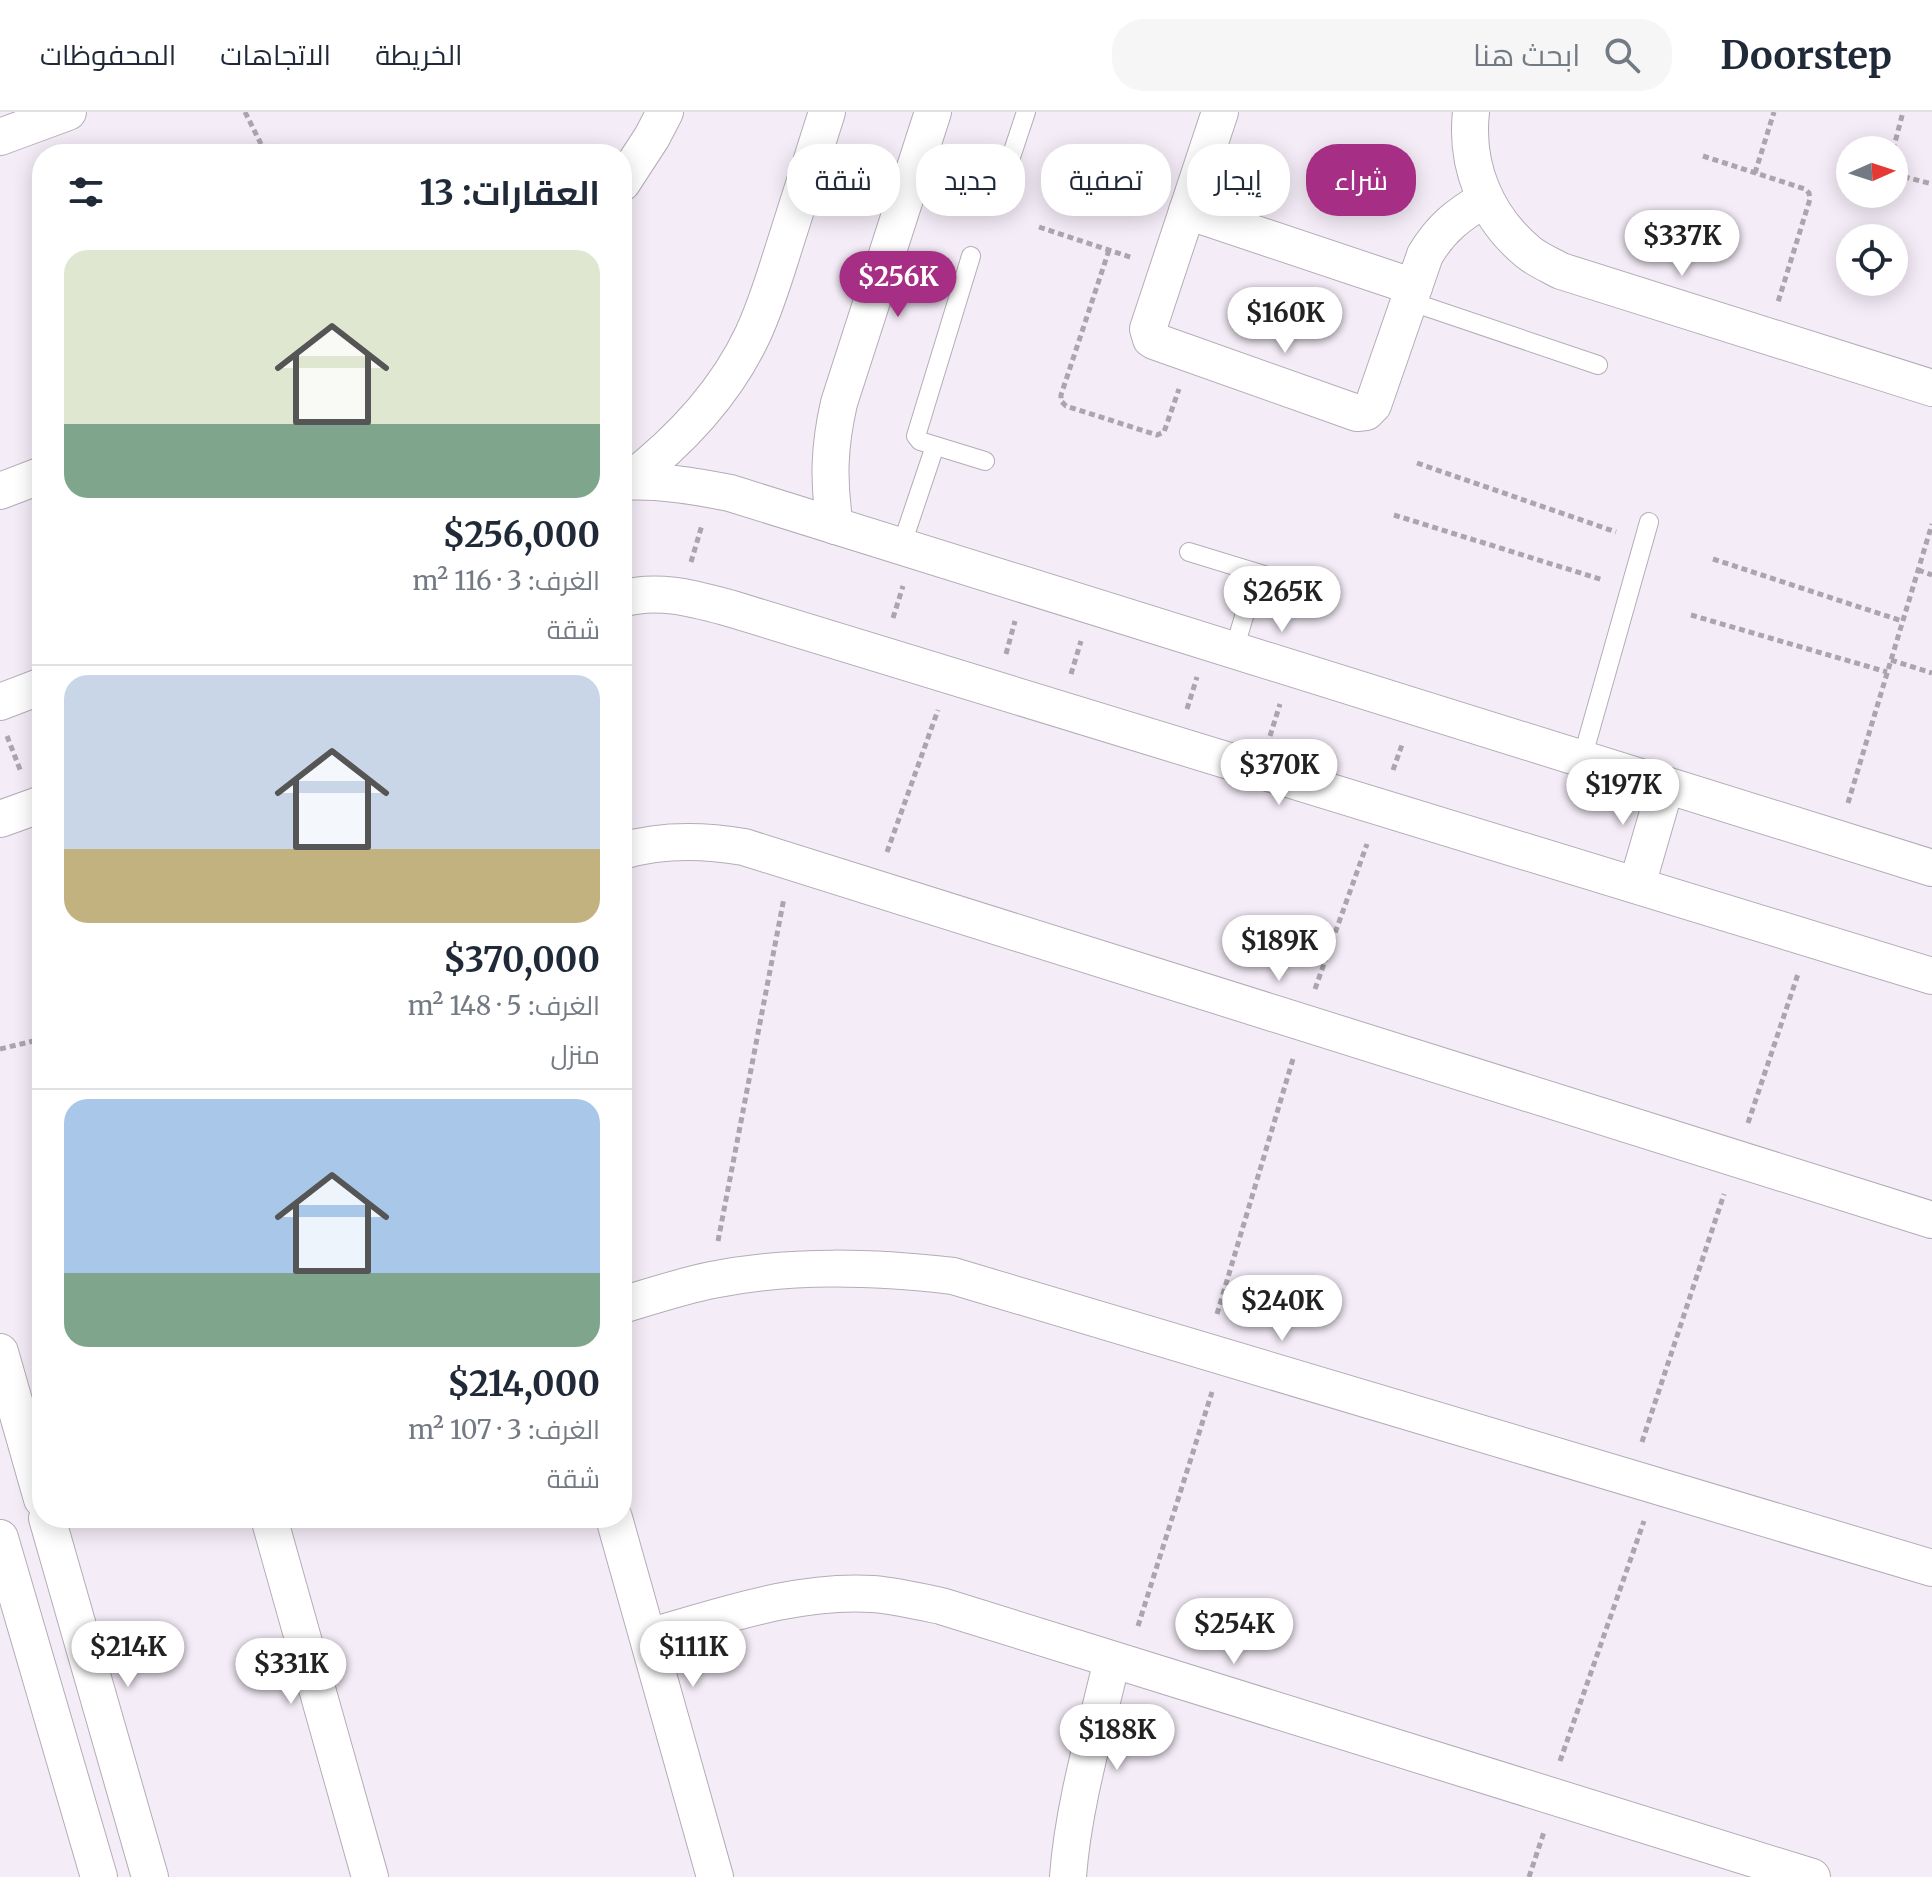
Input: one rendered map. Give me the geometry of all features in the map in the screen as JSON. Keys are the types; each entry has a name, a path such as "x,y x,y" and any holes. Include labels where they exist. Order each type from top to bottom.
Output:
{"street":[{"path":"0,137 68,112"},
{"path":"632,168 665,112"},
{"path":"632,477 658,458 686,431 718,391 752,336 767,300 827,112"},
{"path":"835,526 829,464 839,403 933,112"},
{"path":"1209,144 1220,112"},
{"path":"1471,112 1469,131 1473,166 1485,199 1504,229 1530,253 1561,271 1932,388"},
{"path":"1187,211 1148,329 1154,341 1357,413 1366,412 1373,405 1425,255 1450,222 1485,199"},
{"path":"1201,216 1412,294"},
{"path":"0,491 32,479"},
{"path":"632,482 662,483 730,493 1932,868"},
{"path":"632,596 680,595 729,608 1932,976"},
{"path":"2,716 32,694"},
{"path":"1637,885 1666,785"},
{"path":"0,819 32,807"},
{"path":"632,849 660,843 717,842 744,847 1932,1220"},
{"path":"632,1302 710,1280 754,1274 847,1268 953,1276 1932,1568"},
{"path":"0,1352 32,1455"},
{"path":"50,1528 150,1877"},
{"path":"272,1528 370,1877"},
{"path":"617,1528 715,1877"},
{"path":"0,1538 99,1877"},
{"path":"648,1637 797,1598 835,1594 903,1598 941,1606 1812,1877"},
{"path":"1068,1877 1076,1818 1119,1662"}],"lane":[{"path":"911,179 970,196 994,190 1005,175 1026,112"},
{"path":"971,256 916,436 918,440 985,461"},
{"path":"1412,294 1598,365"},
{"path":"908,549 935,446"},
{"path":"1582,759 1649,522"},
{"path":"1189,552 1323,593"},
{"path":"1221,646 1257,573"}],"path":[{"path":"245,112 261,144"},
{"path":"1755,173 1774,112"},
{"path":"1897,136 1903,112"},
{"path":"1703,156 1805,189 1810,196 1768,336"},
{"path":"1908,178 1932,184"},
{"path":"1039,227 1168,269"},
{"path":"1109,250 1061,395 1063,404 1160,434 1164,432 1192,354"},
{"path":"1417,463 1644,542"},
{"path":"680,595 713,490"},
{"path":"1394,515 1631,588"},
{"path":"1837,838 1932,524"},
{"path":"881,654 908,549"},
{"path":"1713,559 1902,621"},
{"path":"1918,570 1932,575"},
{"path":"996,689 1025,585"},
{"path":"1060,709 1092,606"},
{"path":"1691,615 1887,672"},
{"path":"1176,744 1221,646"},
{"path":"1891,660 1932,673"},
{"path":"1259,770 1292,668"},
{"path":"874,888 950,676"},
{"path":"2,716 32,790"},
{"path":"710,1280 791,861"},
{"path":"1548,1795 1736,1159 1810,938"},
{"path":"0,1049 32,1041"},
{"path":"1119,1662 1224,1357"}]}
